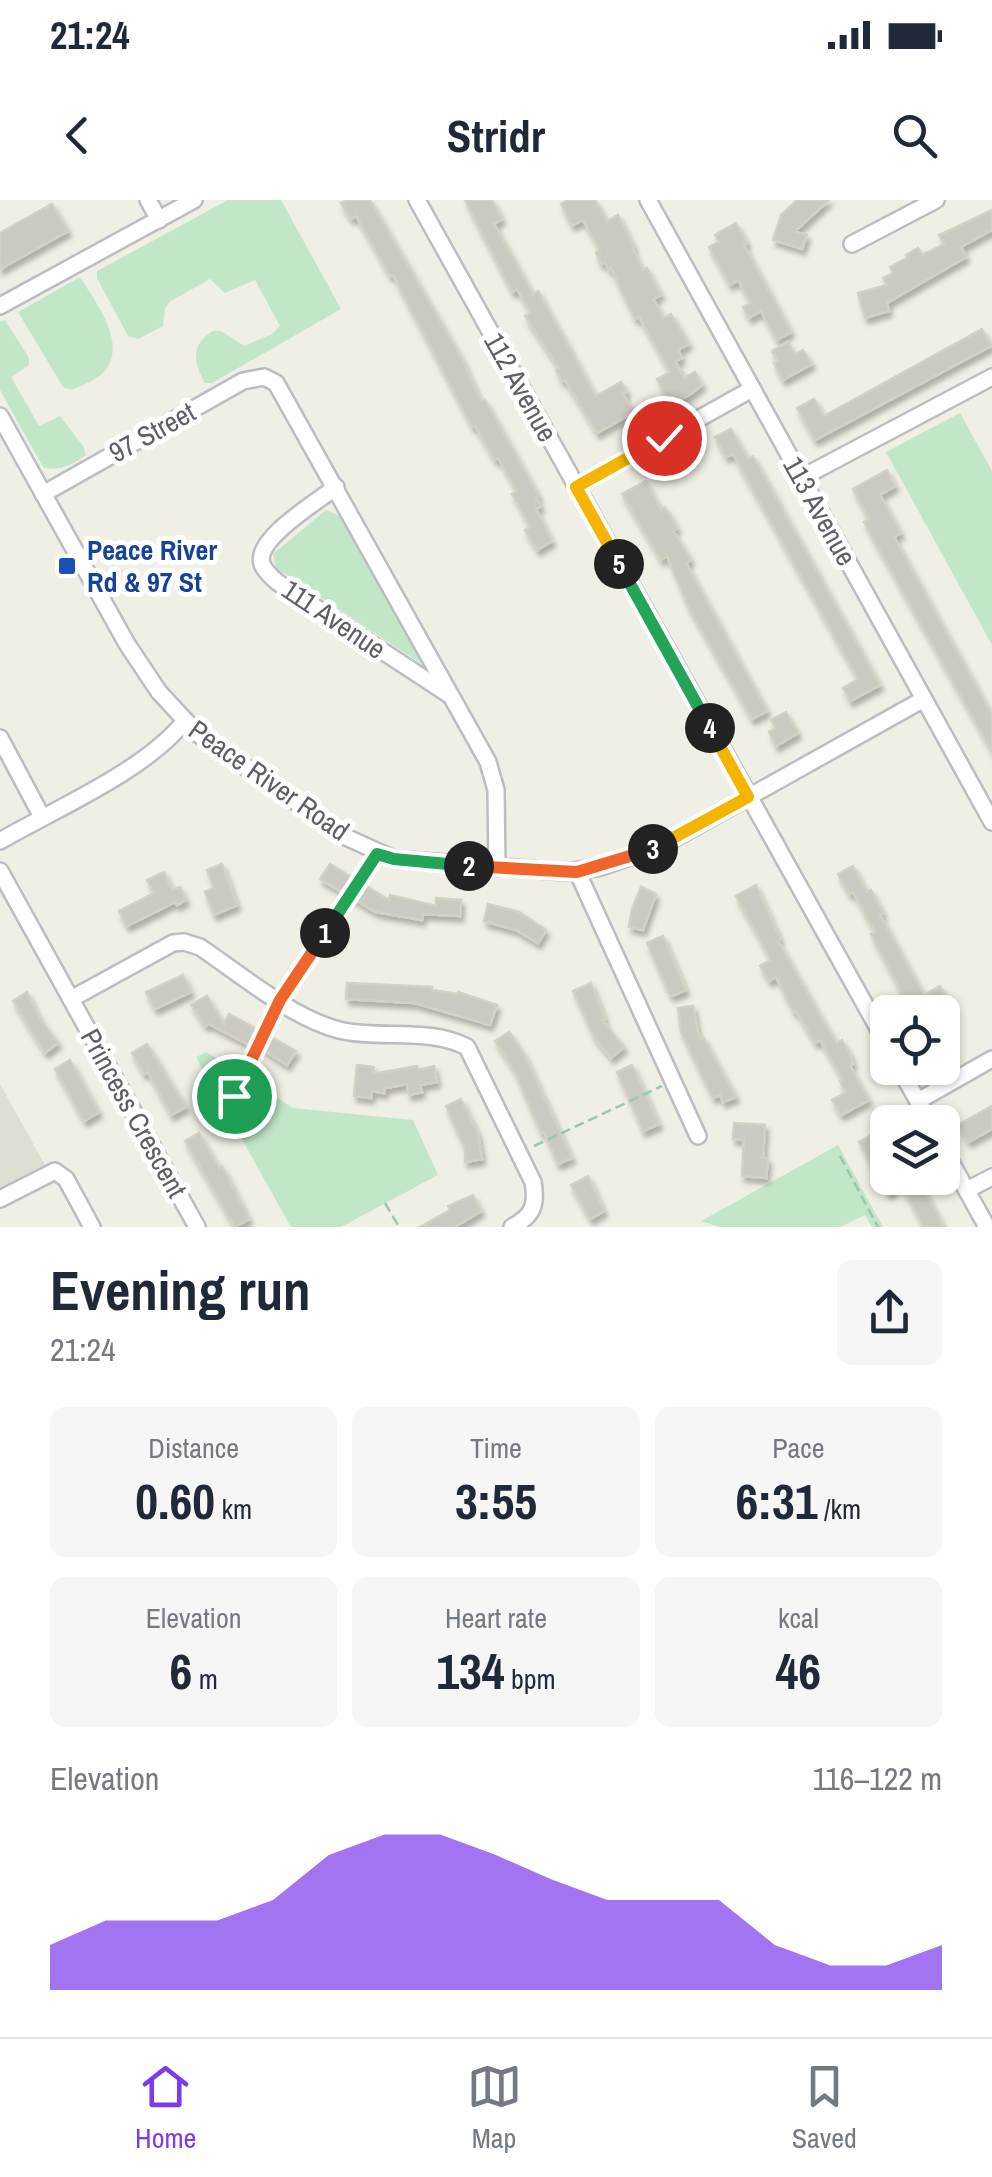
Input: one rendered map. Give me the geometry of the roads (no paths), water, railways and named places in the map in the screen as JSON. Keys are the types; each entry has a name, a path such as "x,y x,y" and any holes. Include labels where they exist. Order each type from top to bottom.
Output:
{"street":[{"path":"148,200 159,220"},
{"path":"0,306 194,200"},
{"name":"112 Avenue","path":"417,200 870,1014"},
{"name":"113 Avenue","path":"648,200 992,822"},
{"path":"852,244 936,200"},
{"name":"111 Avenue","path":"264,377 283,392 488,762 496,790 497,868"},
{"name":"97 Street","path":"43,494 242,381 264,377"},
{"path":"801,478 992,377"},
{"path":"576,487 752,390"},
{"name":"Peace River Road","path":"0,416 142,669 184,722 236,763 377,854 412,861 577,872 644,854 924,699"},
{"name":"111 Avenue","path":"336,488 265,544 262,563 266,572 454,698"},
{"path":"0,841 150,755 184,722"},
{"path":"0,738 42,817"},
{"name":"Princess Crescent","path":"0,871 198,1227"},
{"path":"577,872 698,1136"},
{"name":"Princess Crescent","path":"71,999 164,947 184,942 200,948 318,1023 354,1033 453,1039 467,1046 534,1182 536,1200 532,1212 512,1227"},
{"path":"918,1101 992,1059"},
{"path":"909,1085 920,1105"},
{"path":"0,1198 55,1171 66,1179 92,1227"},
{"path":"967,1190 992,1176"},
{"path":"960,1178 987,1227"}],"place":[{"name":"Peace River Rd & 97 St","path":"67,566"}]}
